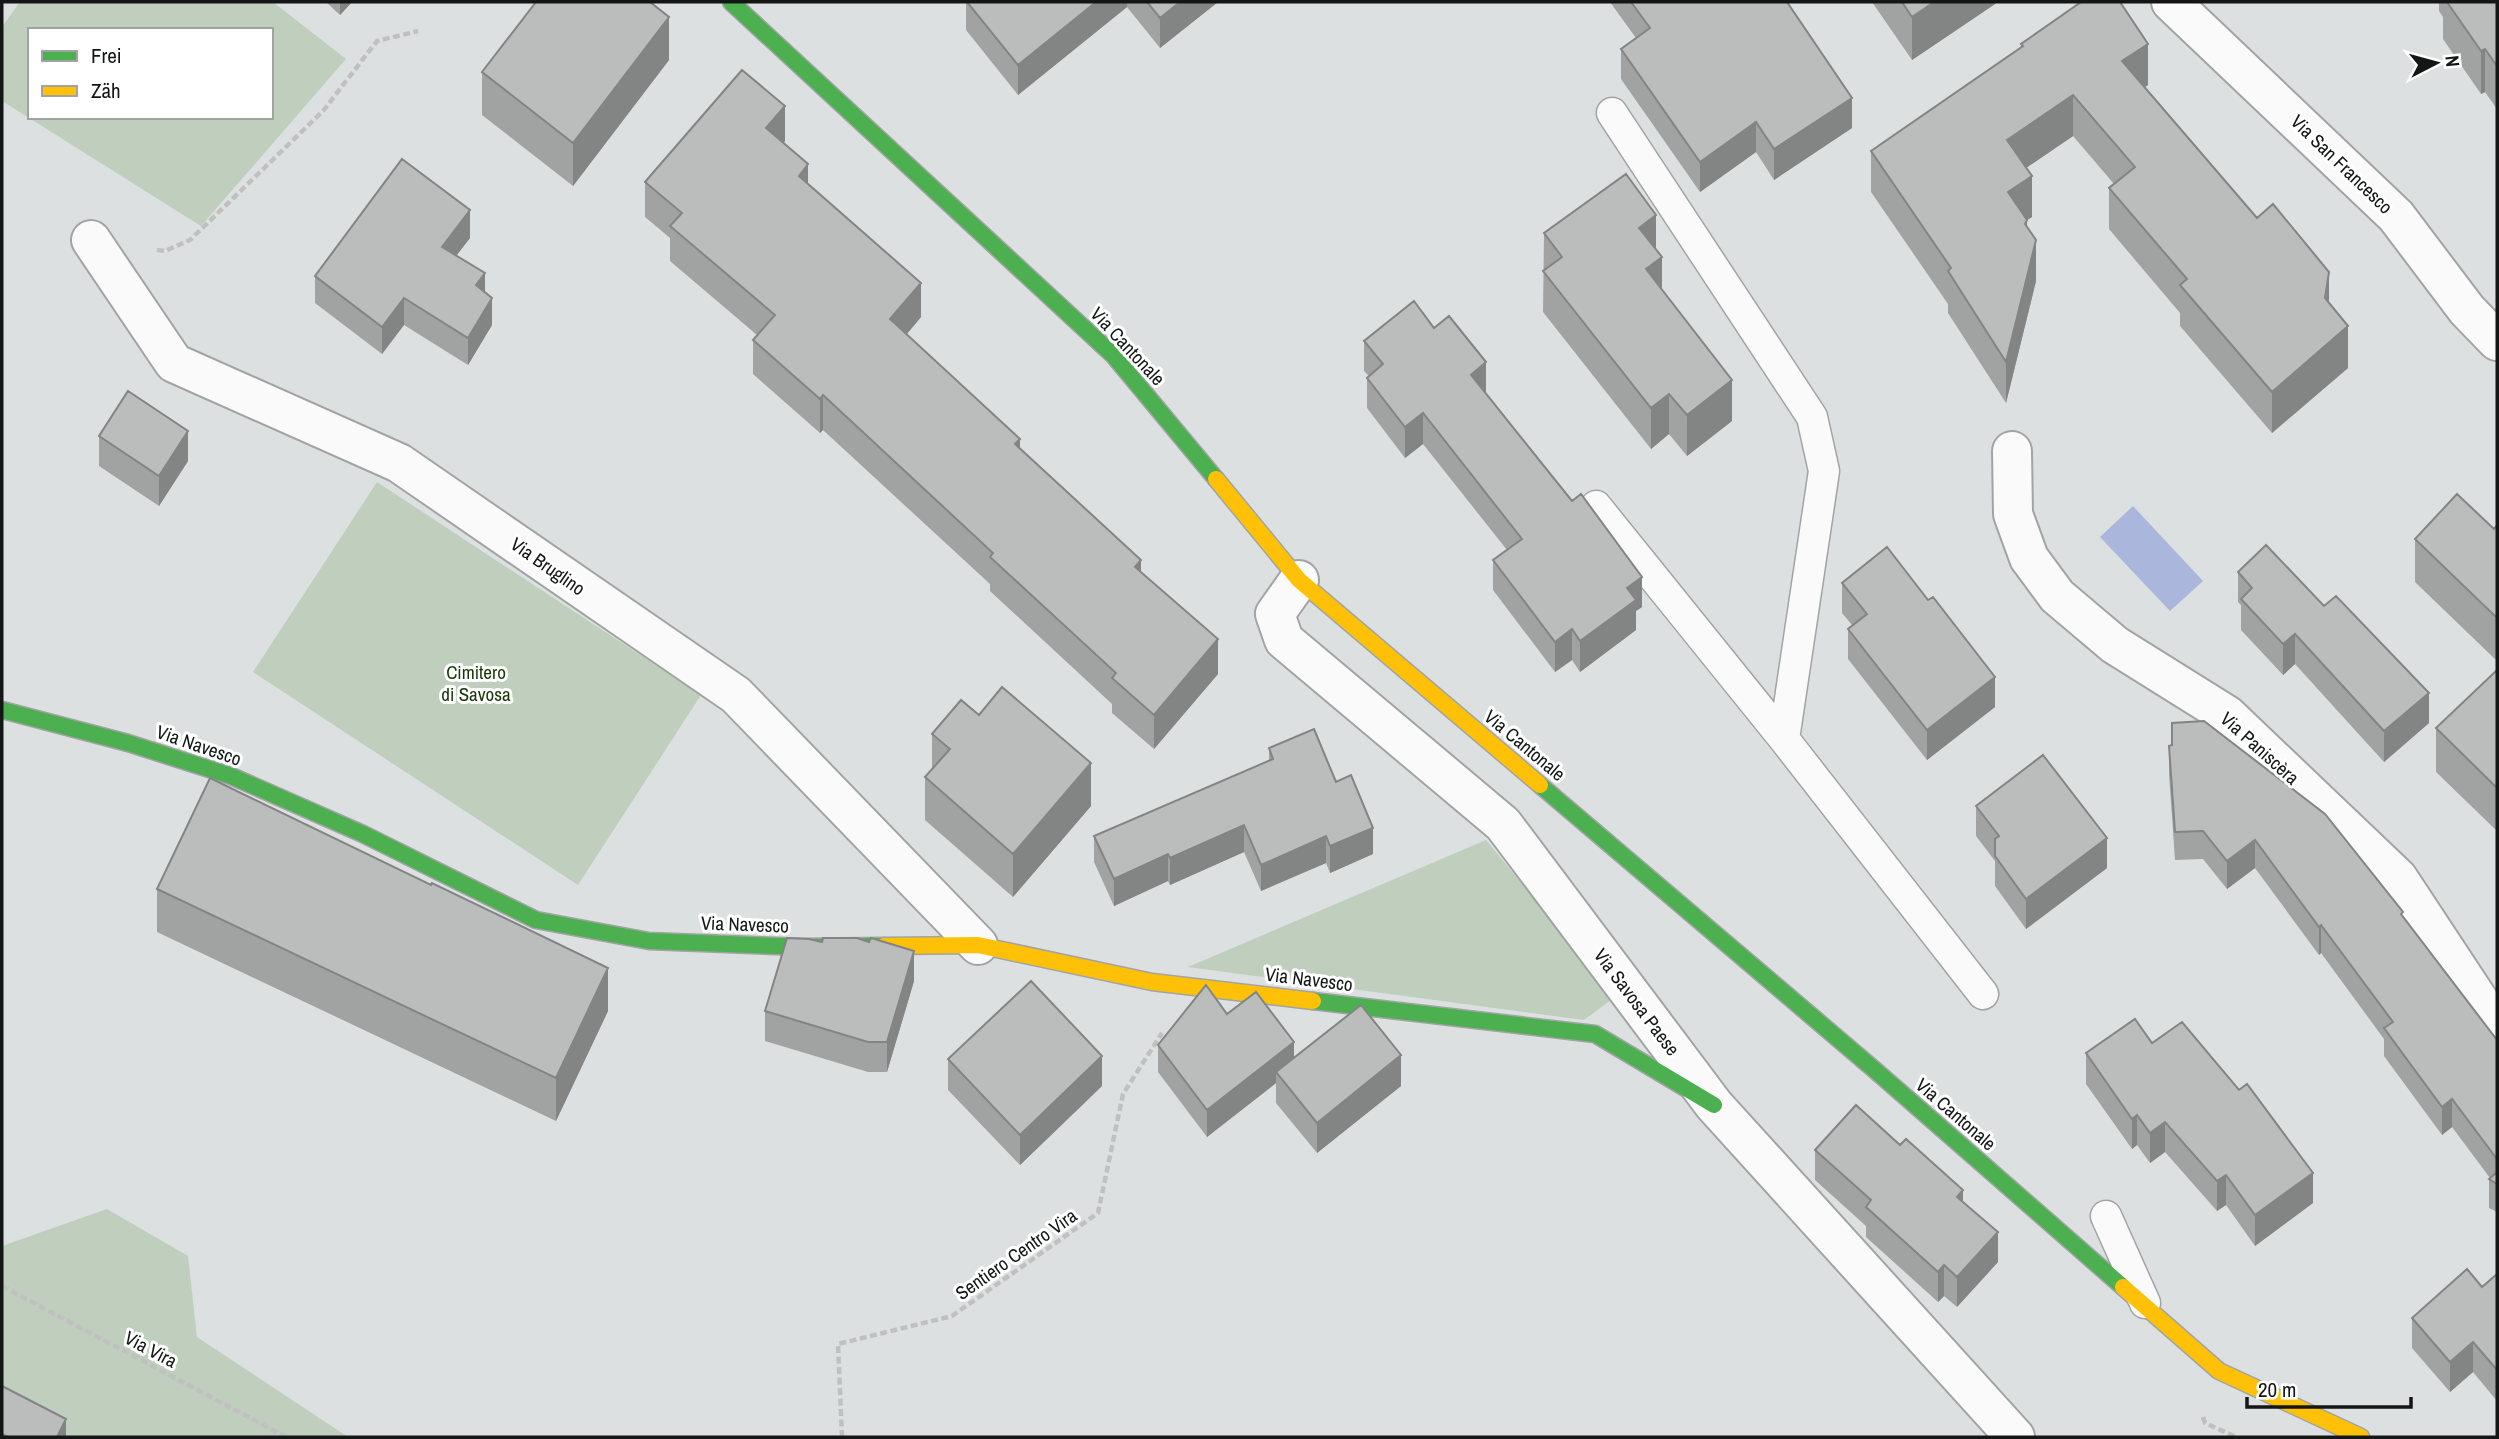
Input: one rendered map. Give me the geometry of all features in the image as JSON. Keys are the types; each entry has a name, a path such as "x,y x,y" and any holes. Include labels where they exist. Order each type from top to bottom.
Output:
{"street":[{"name":"Via Cantonale","path":"731,2 1113,355 1299,580 1865,1062 2219,1371 2361,1437"},
{"name":"Via San Francesco","path":"2171,2 2396,216 2467,310 2497,341"},
{"name":"Via Bruglino","path":"91,240 174,363 399,463 736,695 978,945"},
{"name":"Via Paniscèra","path":"2012,451 2013,514 2029,558 2057,596 2115,645 2227,715 2398,878 2497,1028"},
{"name":"Via Savosa Paese","path":"1299,580 1275,614 1284,640 1503,824 1714,1105 2015,1437"},
{"name":"Via Navesco","path":"2,710 128,743 231,776 363,834 536,920 649,942 803,947 978,945 1152,982 1595,1034 1714,1105"}],"lane":[{"path":"1612,113 1812,417 1825,471 1784,739"},
{"path":"1596,506 1784,739 1983,994"},
{"path":"2106,1216 2148,1310"}],"path":[{"path":"91,240 123,247 165,251 190,240 323,111 377,41 418,32"},
{"name":"Sentiero Centro Vira","path":"842,1437 838,1345 952,1316 1098,1213 1123,1094 1192,987"},
{"name":"Via Vira","path":"2,1286 286,1437"}],"green space":[{"path":"20,2 273,2 346,59 201,226 31,119 273,119 273,28 28,28 28,117 2,101 2,27"},
{"name":"Cimitero di Savosa","path":"377,482 701,695 578,885 253,672"},
{"path":"1486,840 1615,997 1584,1020 1188,967"},
{"path":"107,1209 188,1256 197,1337 348,1437 2,1437 2,1246"}],"water":[{"path":"2133,506 2203,581 2170,611 2100,537"}],"building":[{"path":"536,2 650,2 669,17 573,143 482,72"},
{"path":"967,2 1096,2 1018,65"},
{"path":"1147,2 1180,2 1160,18"},
{"path":"1631,2 1787,2 1852,98 1774,149 1756,122 1700,162 1621,49 1650,28"},
{"path":"1902,2 1934,2 1912,17"},
{"path":"2081,2 2120,2 2148,44 2122,61 2257,218 2273,204 2329,272 2325,298 2348,326 2272,392 2180,285 2187,279 2109,188 2135,167 2073,95 2007,140 2032,176 2008,192 2027,220 2025,224 2036,240 2006,362 1948,271 1951,268 1871,151 2023,46 2021,44"},
{"path":"2447,2 2497,2 2497,66 2485,49 2481,51"},
{"path":"742,70 785,106 766,128 808,164 799,176 921,283 890,319 1020,439 1015,444 1141,560 1135,567 1218,639 1154,715 1112,678 1116,673 990,557 993,553 823,395 820,399 753,340 775,315 670,226 682,213 645,182"},
{"path":"402,159 470,210 442,247 485,273 476,285 492,298 468,338 404,298 382,327 315,276"},
{"path":"1626,174 1656,215 1639,228 1662,257 1646,269 1732,380 1687,415 1669,394 1651,408 1543,271 1562,257 1544,233"},
{"path":"1414,301 1434,328 1449,316 1486,362 1471,375 1572,501 1581,494 1642,577 1627,588 1636,600 1580,641 1572,629 1555,642 1493,560 1522,539 1423,413 1405,427 1367,378 1383,364 1364,341"},
{"path":"128,391 188,431 159,476 99,436"},
{"path":"2457,494 2494,529 2497,525 2497,618 2415,539"},
{"path":"2266,545 2324,606 2336,596 2429,693 2384,731 2295,634 2283,644 2241,599 2252,588 2238,572"},
{"path":"1887,547 1928,600 1933,597 1995,677 1927,730 1848,629 1867,614 1842,583"},
{"path":"2497,670 2497,788 2436,728"},
{"path":"1002,687 1091,763 1013,854 925,777 950,749 932,734 961,700 979,715"},
{"path":"2204,721 2325,814 2403,912 2401,914 2497,1040 2497,1159 2452,1099 2442,1107 2384,1028 2393,1022 2255,840 2227,861 2203,831 2175,832 2169,746 2172,745 2172,723"},
{"path":"1314,729 1336,782 1351,775 1373,828 1330,846 1326,836 1261,865 1244,825 1170,858 1168,854 1114,879 1094,836 1273,759 1269,748"},
{"path":"2043,755 2107,838 2026,899 1995,856 1995,839 1999,836 1976,806"},
{"path":"210,778 608,968 556,1078 157,889"},
{"path":"787,938 822,942 823,938 857,938 869,942 871,938 914,951 887,1042 868,1042 765,1011"},
{"path":"1031,981 1102,1056 1020,1135 948,1059"},
{"path":"1206,985 1227,1014 1256,992 1294,1042 1207,1110 1158,1045"},
{"path":"1361,1005 1401,1055 1317,1123 1276,1072"},
{"path":"2135,1019 2152,1043 2182,1022 2239,1090 2247,1084 2313,1173 2255,1215 2226,1175 2217,1181 2165,1122 2150,1133 2137,1115 2132,1119 2086,1053"},
{"path":"1856,1105 1900,1145 1906,1139 1963,1190 1957,1197 1998,1232 1957,1277 1944,1265 1938,1272 1866,1207 1871,1200 1815,1150"},
{"path":"2497,1172 2497,1184 2489,1179"},
{"path":"2467,1269 2482,1287 2497,1274 2497,1370 2473,1342 2450,1362 2412,1318"},
{"path":"2,1386 66,1419 57,1437 8,1437 2,1434"}],"traffic: fast":[{"path":"731,2 1113,355 1216,479"},
{"path":"2,710 128,743 231,776 363,834 536,920 649,941 803,947 884,946"},
{"path":"1540,785 1876,1071 2123,1287"},
{"path":"1313,1001 1595,1034 1714,1105"}],"traffic: slow":[{"path":"1216,479 1299,580 1540,785"},
{"path":"884,946 978,945 1152,982 1313,1001"},
{"path":"2123,1287 2219,1371 2361,1437"}]}
